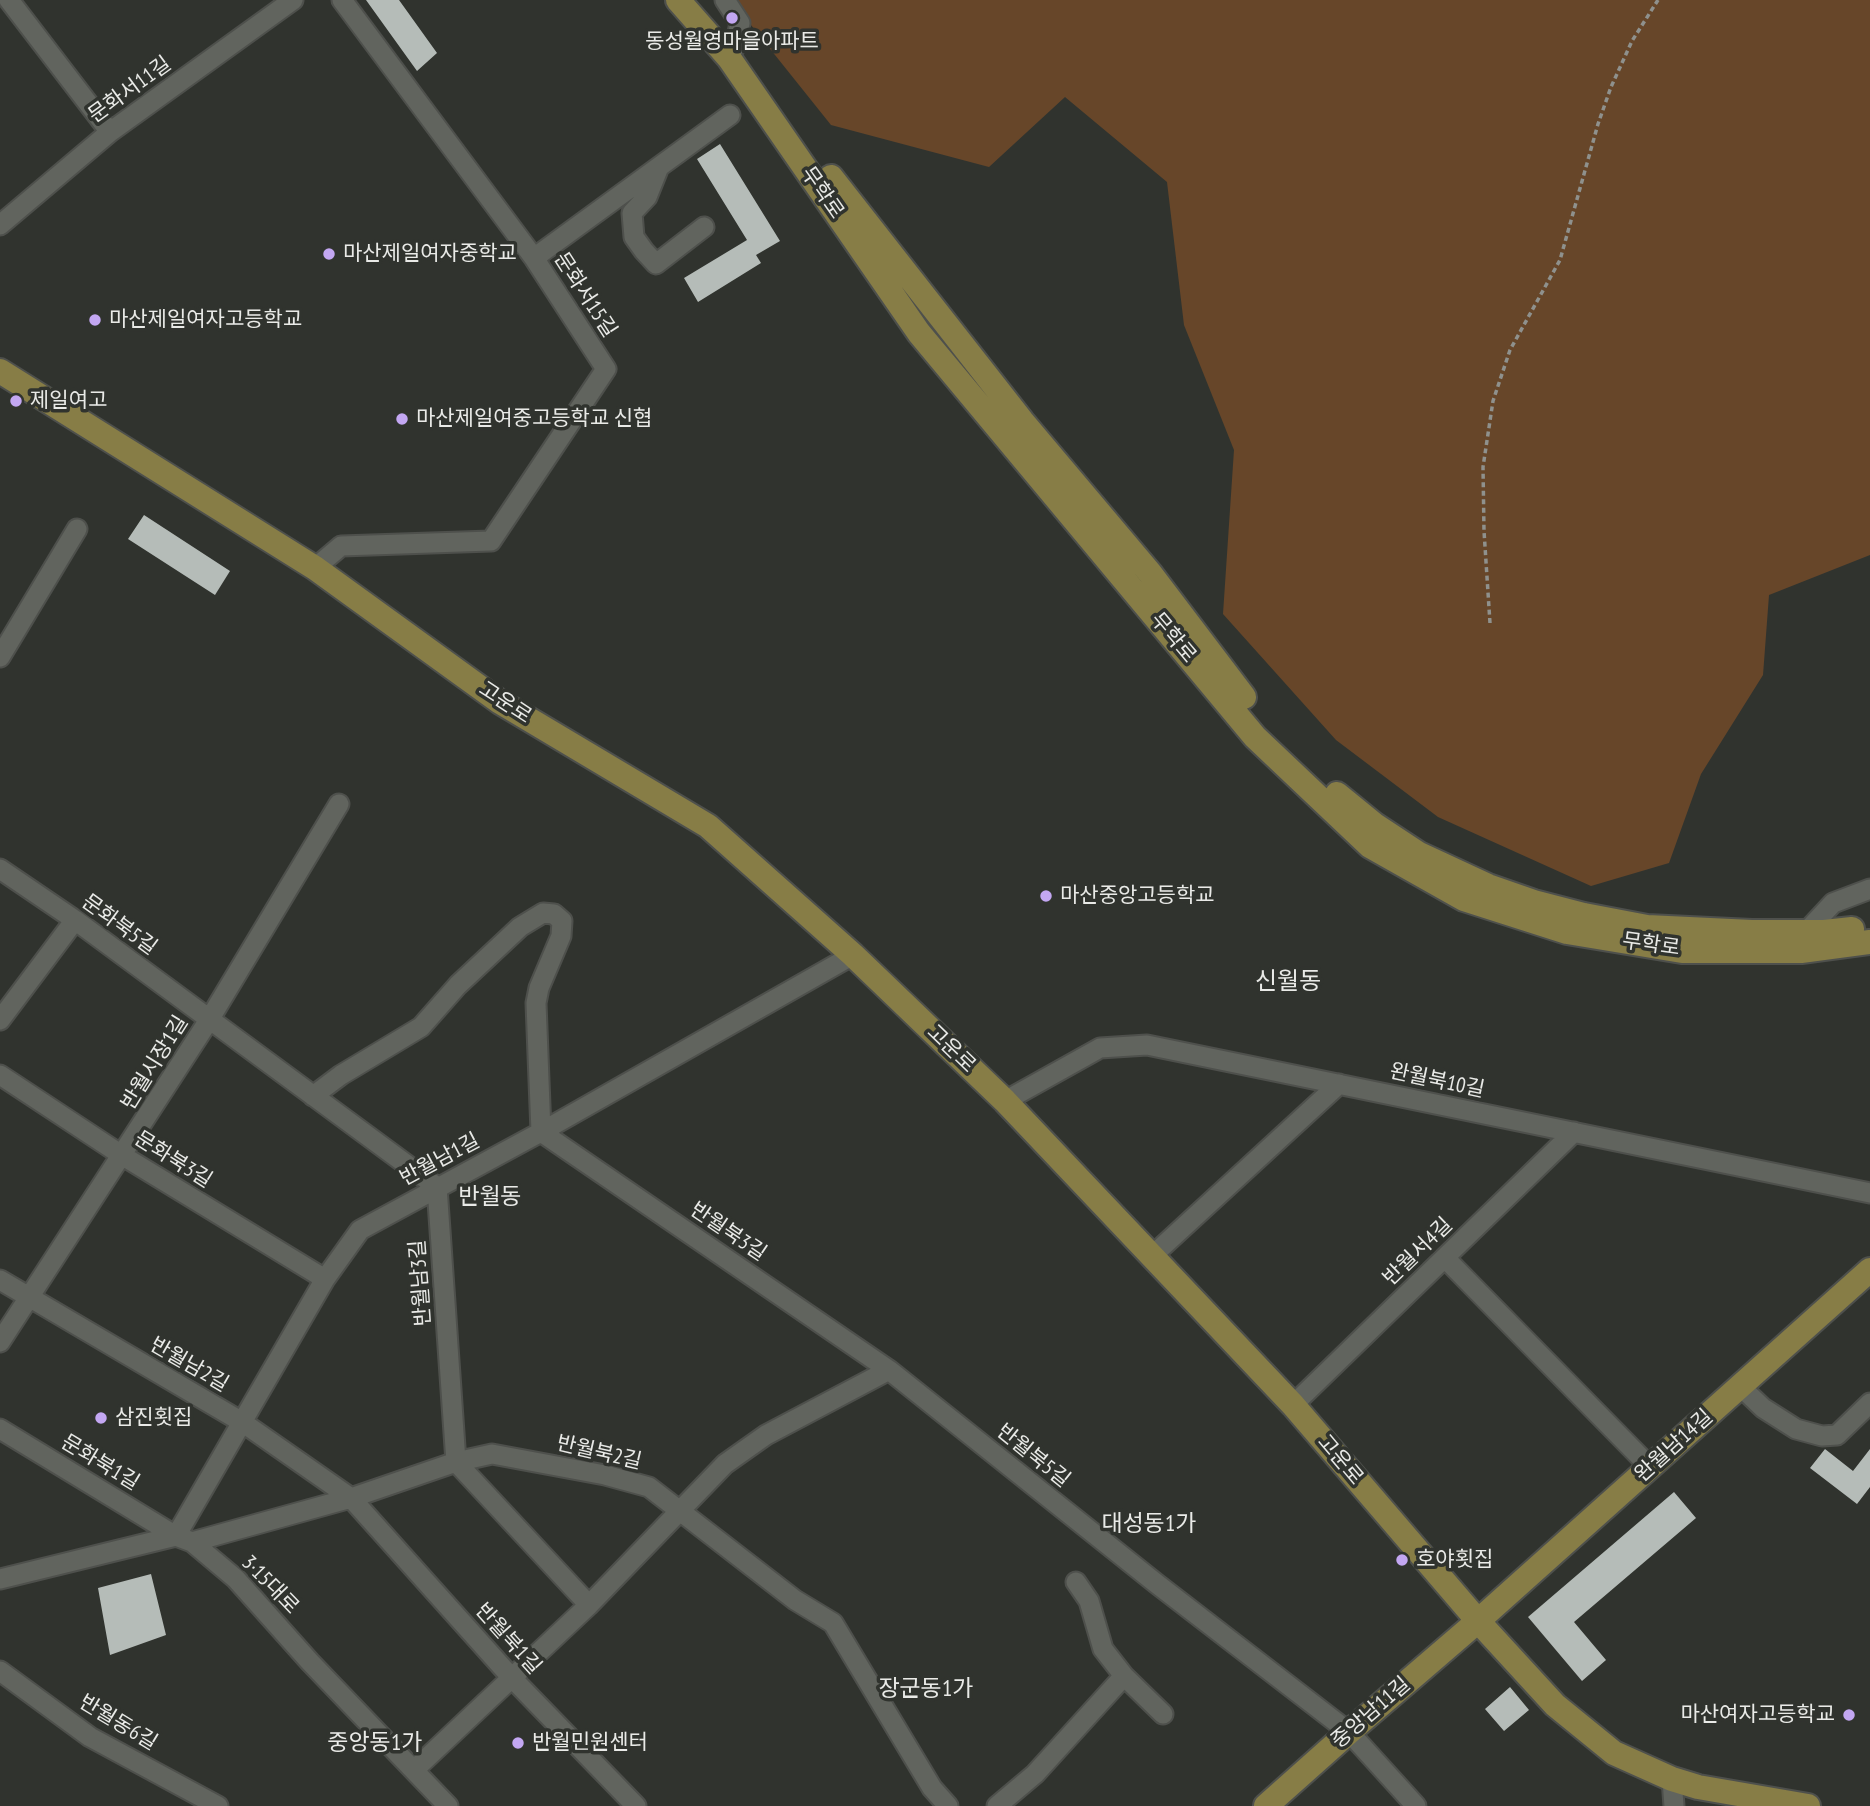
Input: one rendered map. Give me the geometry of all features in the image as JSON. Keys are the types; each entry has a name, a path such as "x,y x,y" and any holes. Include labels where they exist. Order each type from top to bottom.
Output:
{"main road":[{"name":"무학로","path":"678,0 729,58 919,333 1255,737 1370,846 1464,899 1567,932 1682,951 1801,951 1870,942"},
{"name":"무학로","path":"697,0 735,47 861,218 1021,421 1150,573 1235,687 1282,741 1325,784 1375,825 1419,853 1477,881 1534,902 1584,915 1647,927 1752,932 1806,932 1870,926"},
{"name":"고운로","path":"0,371 315,568 500,702 708,826 853,956 1005,1101 1293,1405 1478,1621 1555,1705 1614,1753 1672,1779 1698,1787 1808,1806"},
{"name":"완월남14길","path":"1478,1621 1870,1270"},
{"name":"중앙남11길","path":"1266,1806 1478,1621"}],"street":[{"path":"9,0 110,132"},
{"name":"문화서11길","path":"0,225 110,132 293,0"},
{"name":"문화서15길","path":"315,568 341,545 491,541 606,369 534,258 342,0"},
{"path":"725,0 740,23 735,47"},
{"path":"534,258 730,115"},
{"path":"660,166 647,197 632,213 634,237 644,251 656,264 704,227"},
{"path":"0,657 77,529"},
{"name":"반월시장1길","path":"0,1342 209,1020 339,804"},
{"name":"문화북5길","path":"0,869 75,920 209,1020"},
{"path":"1806,932 1833,903 1870,889"},
{"path":"313,1096 341,1075 421,1027 458,985 520,927 543,913 554,914 562,921 561,936 539,988 536,1003 541,1132"},
{"path":"0,1020 75,920"},
{"name":"반월남1길","path":"184,1539 242,1422 325,1279 360,1230 541,1132 853,956"},
{"path":"209,1020 437,1187"},
{"name":"완월북10길","path":"1005,1101 1100,1048 1147,1045 1870,1193"},
{"name":"문화북3길","path":"0,1075 122,1156 325,1279"},
{"path":"1152,1256 1339,1084"},
{"name":"반월북3길","path":"541,1132 889,1370"},
{"name":"반월서4길","path":"1293,1405 1574,1132"},
{"name":"반월남3길","path":"437,1187 456,1462"},
{"path":"1445,1258 1650,1468"},
{"name":"반월남2길","path":"0,1280 242,1422 351,1498"},
{"path":"414,1770 589,1605 725,1464 766,1435 889,1370"},
{"name":"반월북5길","path":"889,1370 1157,1584 1349,1732 1416,1806"},
{"path":"1741,1387 1763,1408 1796,1429 1822,1436 1837,1435 1870,1402"},
{"name":"문화북1길","path":"0,1429 184,1539"},
{"name":"반월북2길","path":"184,1539 351,1498 456,1462 492,1454 605,1475 649,1487 794,1600 832,1623 932,1788 948,1806"},
{"path":"456,1462 589,1605"},
{"name":"반월북1길","path":"351,1498 511,1677 636,1806"},
{"path":"0,1579 184,1539"},
{"name":"3·15대로","path":"184,1539 236,1579 310,1662 448,1806"},
{"path":"1076,1582 1089,1601 1103,1649 1124,1676 1163,1714"},
{"name":"반월동6길","path":"0,1671 90,1737 218,1806"},
{"path":"997,1806 1035,1774 1124,1676"},
{"path":"1672,1779 1674,1806"}],"path":[{"path":"1490,622 1484,543 1483,467 1493,401 1510,350 1560,260 1611,87 1632,41 1658,0"}],"shaded area":[{"path":"731,0 1870,0 1870,555 1769,595 1763,675 1701,774 1669,863 1591,886 1438,817 1336,740 1223,614 1234,450 1184,325 1167,182 1065,97 989,167 831,125"}],"building":[{"path":"366,0 399,0 437,53 417,71"},
{"path":"720,144 780,241 756,255 761,263 698,302 684,278 747,240 697,159"},
{"path":"144,515 230,571 215,595 128,539"},
{"path":"1825,1449 1853,1471 1870,1449 1870,1487 1857,1504 1810,1468"},
{"path":"1674,1492 1696,1518 1574,1622 1606,1660 1582,1681 1528,1617"},
{"path":"151,1574 166,1635 110,1655 98,1588"},
{"path":"1510,1687 1529,1710 1504,1731 1485,1709"}],"place":[{"name":"동성월영마을아파트","path":"732,18"},
{"name":"마산제일여자중학교","path":"329,254"},
{"name":"마산제일여자고등학교","path":"95,320"},
{"name":"제일여고","path":"16,401"},
{"name":"마산제일여중고등학교 신협","path":"402,419"},
{"name":"마산중앙고등학교","path":"1046,896"},
{"name":"삼진횟집","path":"101,1418"},
{"name":"호야횟집","path":"1402,1560"},
{"name":"마산여자고등학교","path":"1849,1715"},
{"name":"반월민원센터","path":"518,1743"}],"district":[{"name":"신월동","path":"1288,982"},
{"name":"반월동","path":"490,1197"},
{"name":"대성동1가","path":"1149,1524"},
{"name":"장군동1가","path":"926,1689"},
{"name":"중앙동1가","path":"375,1743"}]}
